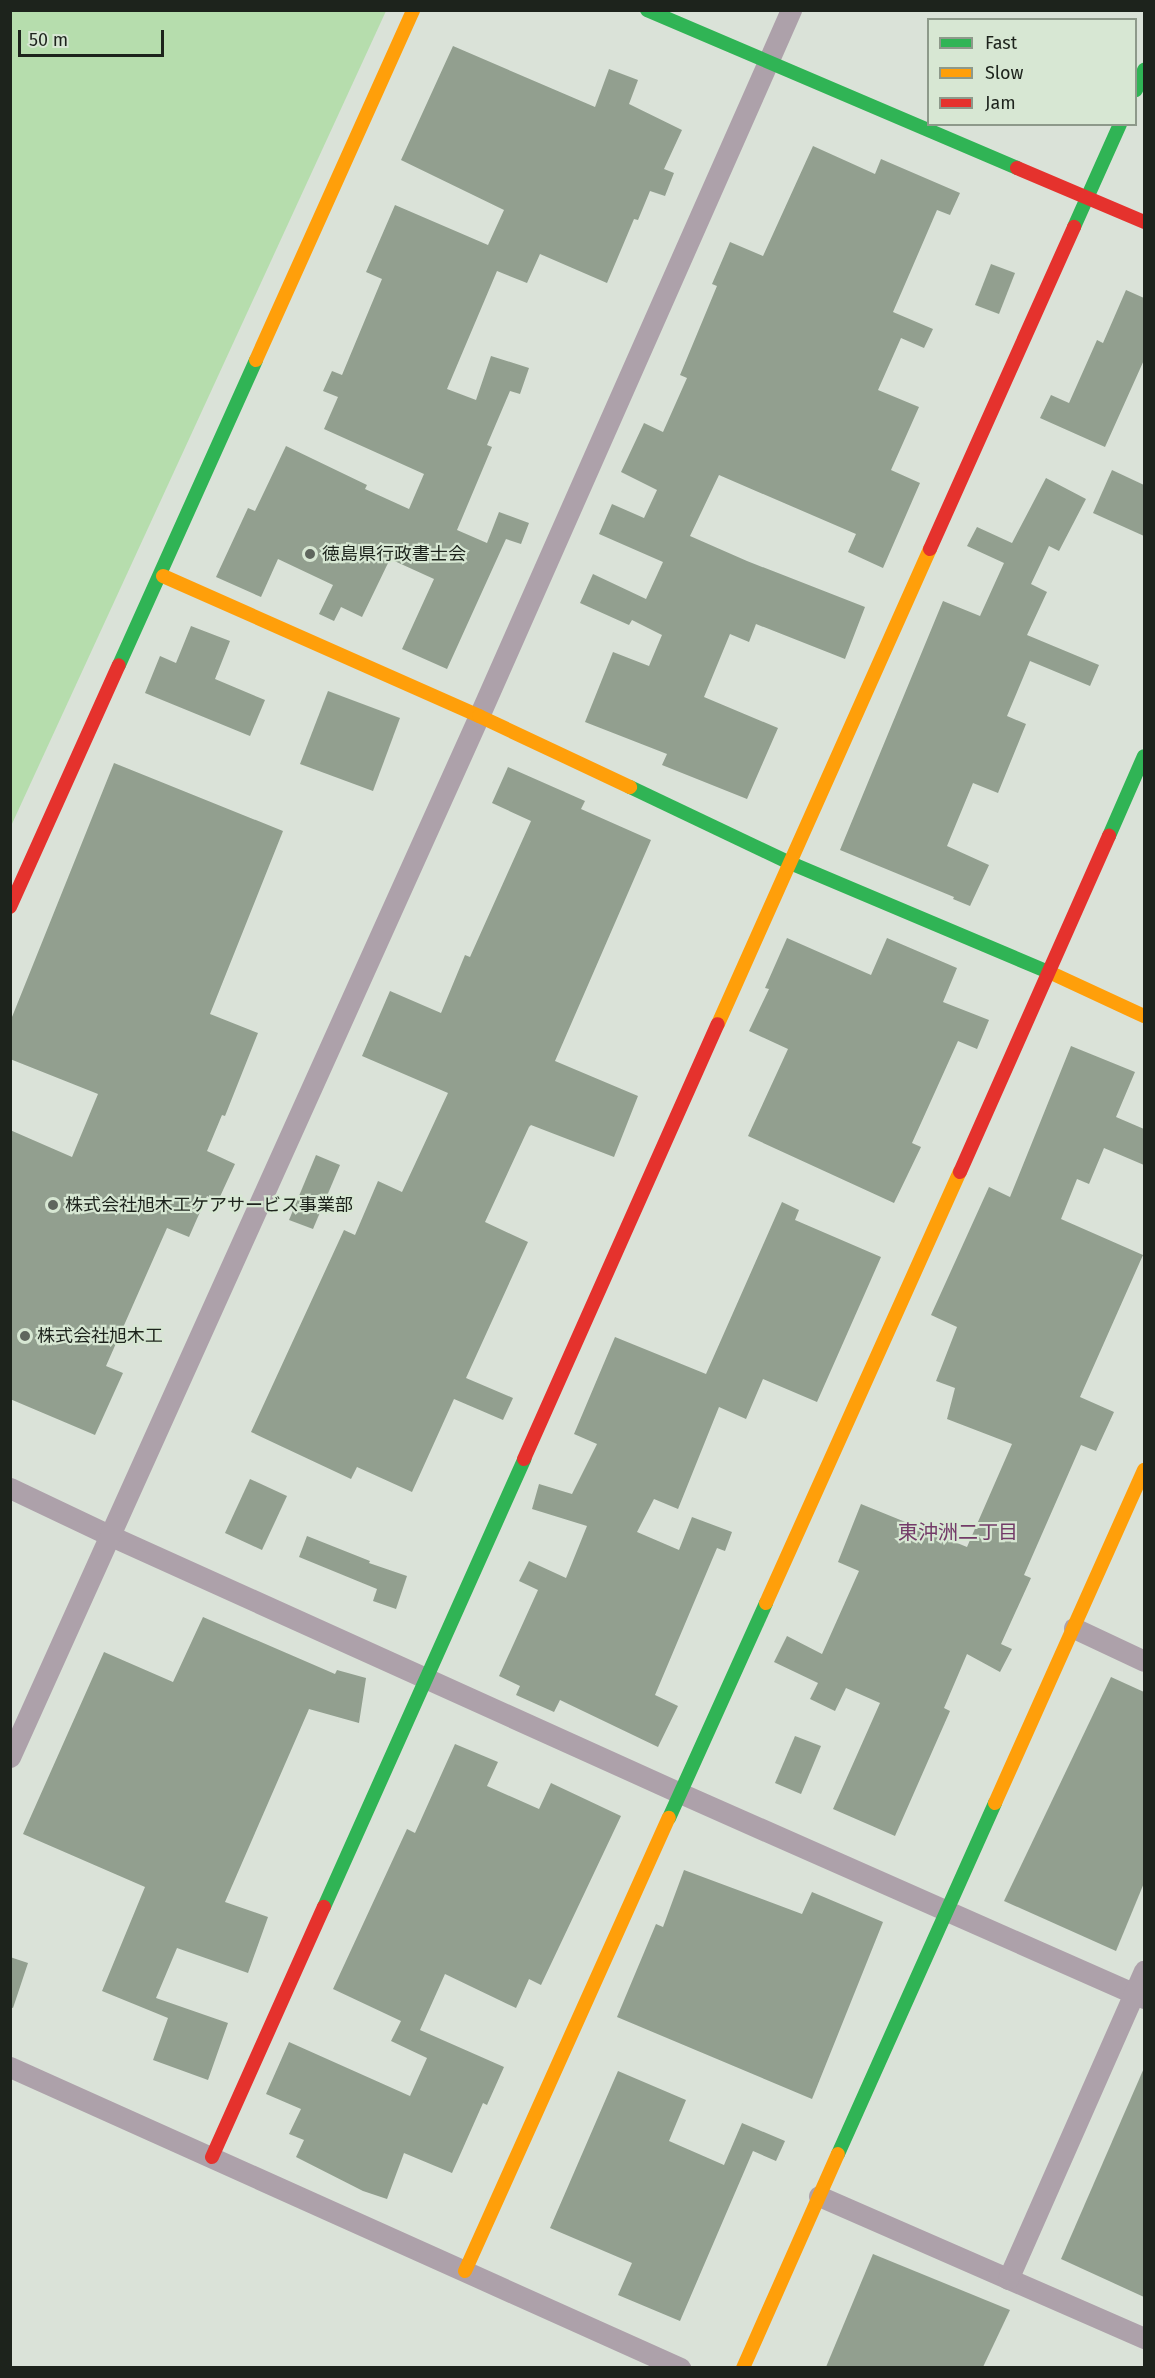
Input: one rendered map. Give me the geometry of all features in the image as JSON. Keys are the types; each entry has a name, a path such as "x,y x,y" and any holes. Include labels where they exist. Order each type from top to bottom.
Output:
{"street":[{"path":"10,916 413,10"},
{"path":"10,907 413,10"},
{"path":"647,10 1144,222"},
{"path":"10,1757 479,716 791,10"},
{"path":"1137,88 1144,70"},
{"path":"212,2157 788,862 1119,126"},
{"path":"163,576 479,716 788,862 1047,971 1144,1016"},
{"path":"465,2271 923,1256 1047,971 1144,756"},
{"path":"744,2367 1144,1470"},
{"path":"10,1488 424,1678 1140,1996"},
{"path":"1074,1628 1144,1661"},
{"path":"1008,2279 1140,1996 1144,1971"},
{"path":"10,2067 680,2367"},
{"path":"819,2196 1144,2338"}],"shaded area":[{"path":"10,11 386,11 11,826"}],"building":[{"path":"453,46 595,107 609,69 638,80 629,104 682,130 664,169 674,173 665,196 650,191 638,220 634,219 607,283 540,254 527,283 497,271 447,389 476,400 491,356 529,368 520,394 510,391 487,445 492,447 457,530 487,543 499,512 529,523 521,544 506,539 447,669 402,649 434,579 390,559 362,617 341,607 334,621 319,614 333,585 278,559 261,597 216,577 248,508 255,511 286,446 367,485 365,489 409,509 424,474 324,429 338,397 323,391 332,371 342,375 382,279 366,272 395,205 488,245 504,210 401,160"},
{"path":"813,146 875,174 881,159 960,193 950,215 937,210 893,312 933,329 924,348 901,338 878,390 919,407 891,470 920,483 883,568 848,552 856,534 719,475 690,536 865,607 845,659 756,624 749,642 730,634 704,697 778,728 747,799 662,765 667,754 585,722 613,652 649,666 662,635 632,620 629,625 580,603 593,574 646,599 663,562 599,534 612,504 644,518 657,490 621,472 644,423 663,432 687,378 680,375 717,286 712,284 730,242 763,256"},
{"path":"991,264 1015,273 999,314 975,305"},
{"path":"1126,290 1144,298 1144,360 1105,447 1040,418 1051,395 1069,403 1097,340 1103,343"},
{"path":"1112,470 1144,485 1144,536 1093,513"},
{"path":"1046,478 1086,499 1059,551 1049,546 1031,584 1047,592 1027,635 1099,665 1090,686 1030,661 1007,716 1026,724 998,793 973,783 947,846 989,865 970,906 953,899 954,897 840,850 943,601 980,616 1004,563 967,546 977,527 1012,543"},
{"path":"191,626 230,641 215,679 265,700 250,736 145,693 160,656 176,663"},
{"path":"328,691 400,718 373,791 300,764"},
{"path":"114,763 283,831 210,1014 258,1033 225,1116 222,1115 207,1151 235,1164 218,1201 207,1196 189,1237 167,1228 106,1366 123,1373 95,1435 10,1399 10,1130 72,1157 98,1094 10,1059 10,1022"},
{"path":"508,767 585,801 581,809 651,840 555,1061 638,1096 614,1157 531,1125 529,1127 485,1222 528,1242 466,1378 513,1398 503,1420 454,1399 412,1492 357,1467 351,1479 251,1432 344,1230 355,1235 378,1181 402,1192 448,1093 362,1056 390,991 441,1013 465,955 470,957 531,821 492,803"},
{"path":"787,938 871,975 887,938 957,968 943,1002 989,1020 977,1049 958,1041 912,1143 921,1147 894,1203 748,1136 788,1049 749,1031 769,989 765,988"},
{"path":"1071,1046 1135,1072 1116,1117 1144,1129 1144,1165 1104,1148 1089,1184 1077,1179 1061,1219 1143,1255 1080,1397 1114,1412 1096,1451 1081,1445 1024,1575 1031,1578 1001,1644 1012,1649 1000,1672 967,1654 944,1708 950,1711 895,1836 833,1809 880,1703 846,1688 835,1711 810,1699 818,1683 774,1662 787,1636 822,1654 859,1571 838,1562 861,1504 967,1547 1012,1444 947,1419 955,1388 936,1381 957,1327 931,1315 989,1187 1010,1197"},
{"path":"316,1155 340,1165 313,1229 289,1220"},
{"path":"782,1202 799,1210 795,1220 881,1257 817,1402 763,1379 746,1419 719,1407 678,1509 654,1499 637,1532 679,1550 692,1517 732,1532 725,1551 717,1548 655,1695 678,1706 658,1747 560,1700 554,1712 516,1695 520,1686 499,1676 538,1590 519,1581 529,1561 566,1578 587,1526 532,1509 539,1484 572,1494 597,1444 574,1434 615,1337 706,1374"},
{"path":"250,1479 287,1496 262,1550 225,1533"},
{"path":"307,1536 370,1561 369,1563 407,1576 396,1609 373,1601 377,1589 299,1557"},
{"path":"203,1617 335,1674 337,1670 366,1678 359,1723 309,1709 225,1902 268,1917 248,1973 177,1948 156,1998 228,2023 208,2080 153,2060 168,2018 102,1991 145,1887 23,1834 104,1652 173,1682"},
{"path":"1111,1677 1144,1692 1144,1883 1116,1951 1004,1901"},
{"path":"795,1736 821,1746 801,1794 775,1783"},
{"path":"455,1744 498,1762 487,1786 539,1809 551,1783 621,1816 541,1985 529,1979 516,2008 445,1974 420,2030 504,2067 487,2105 483,2103 452,2173 404,2153 387,2199 363,2191 296,2157 304,2140 289,2134 301,2109 266,2094 289,2042 410,2096 427,2058 391,2041 401,2021 333,1989 407,1829 415,1833"},
{"path":"684,1870 802,1914 812,1892 883,1922 812,2099 617,2017 656,1924 663,1927"},
{"path":"10,1957 28,1963 13,2008 10,2007"},
{"path":"1144,2068 1144,2297 1061,2259"},
{"path":"618,2071 686,2100 669,2141 724,2165 742,2123 785,2141 776,2161 753,2151 680,2321 618,2295 632,2263 550,2228"},
{"path":"873,2254 1010,2310 983,2367 826,2367"}],"traffic: fast":[{"path":"647,10 1017,168"},
{"path":"1137,88 1144,70"},
{"path":"1074,227 1119,126"},
{"path":"119,665 256,360"},
{"path":"1109,836 1144,756"},
{"path":"630,787 788,862 1049,972"},
{"path":"324,1907 524,1459"},
{"path":"669,1818 766,1603"},
{"path":"838,2154 995,1803"}],"traffic: slow":[{"path":"256,360 413,10"},
{"path":"718,1024 930,549"},
{"path":"163,576 479,716 630,787"},
{"path":"1049,972 1144,1016"},
{"path":"766,1603 960,1172"},
{"path":"995,1803 1144,1470"},
{"path":"465,2271 669,1818"},
{"path":"743,2368 838,2154"}],"traffic: jam":[{"path":"1017,168 1144,222"},
{"path":"930,549 1074,227"},
{"path":"10,907 119,665"},
{"path":"960,1172 1109,836"},
{"path":"524,1459 718,1024"},
{"path":"212,2157 324,1907"}],"place":[{"name":"徳島県行政書士会","path":"310,554"},
{"name":"株式会社旭木工ケアサービス事業部","path":"53,1205"},
{"name":"株式会社旭木工","path":"25,1336"}],"district":[{"name":"東沖洲二丁目","path":"958,1532"}]}
